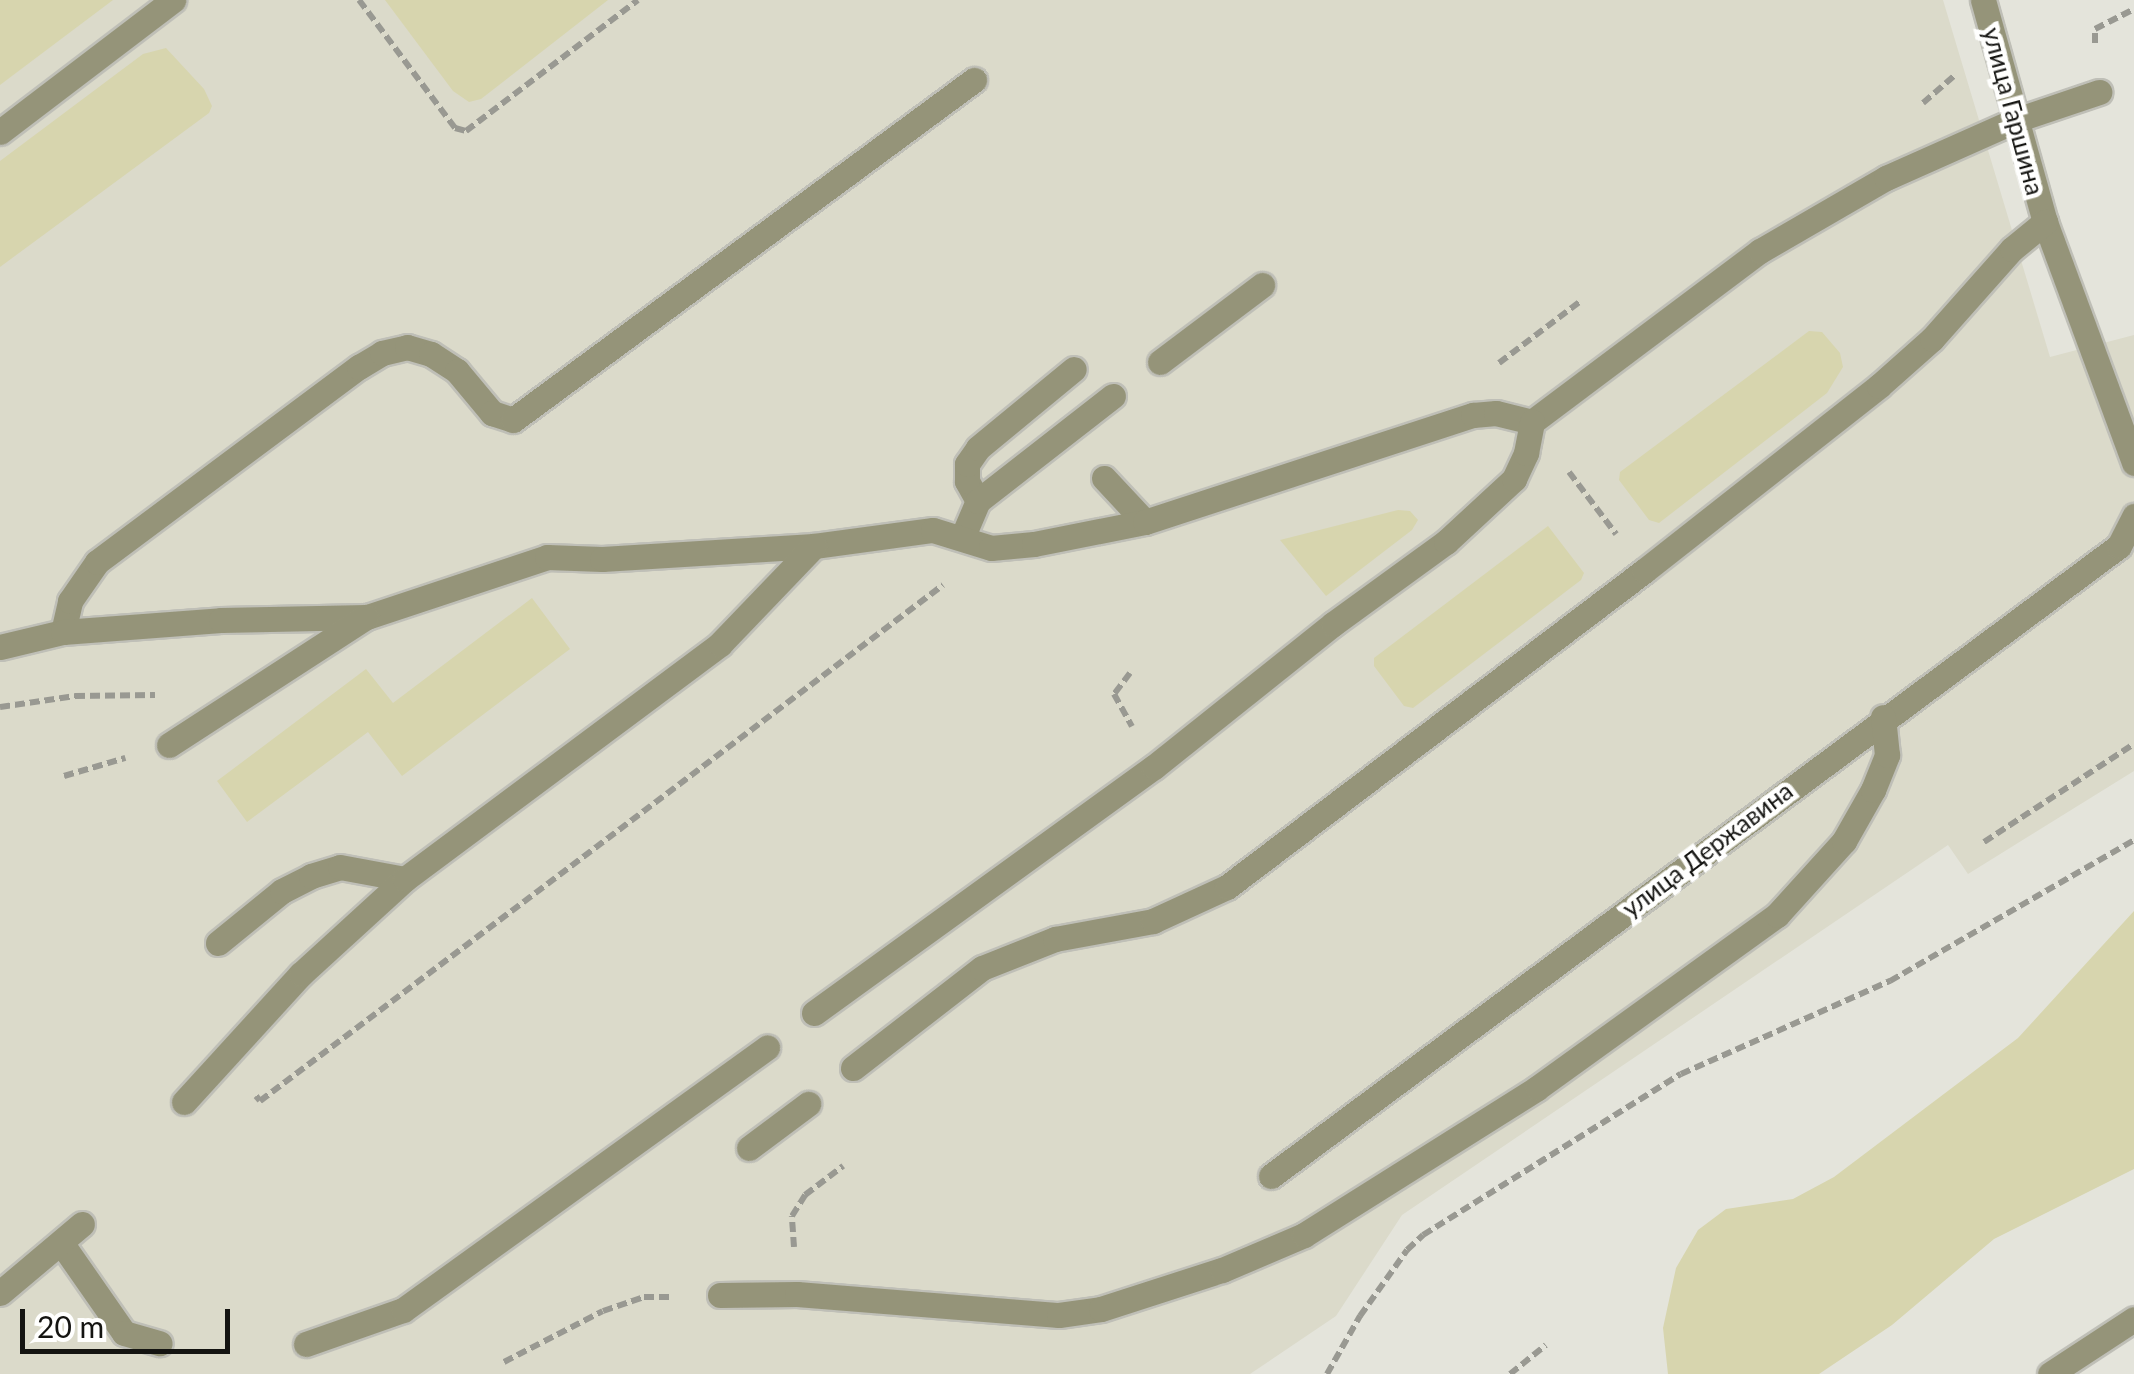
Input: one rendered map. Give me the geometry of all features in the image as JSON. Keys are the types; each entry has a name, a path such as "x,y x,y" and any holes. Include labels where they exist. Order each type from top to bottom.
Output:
{"street":[{"path":"0,132 173,0"},
{"name":"улица Гаршина","path":"1983,0 2044,222"},
{"path":"64,632 70,601 98,562 382,353 407,348 431,354 457,371 492,413 513,420 974,80"},
{"path":"814,1013 1154,767 1334,624 1446,542 1514,478 1526,453 1532,422 1760,251 1901,170 2016,120 2099,92"},
{"path":"854,1068 982,968 1055,938 1153,921 1227,887 1644,571 1932,339 2012,249 2044,222 2134,463"},
{"path":"1160,362 1262,285"},
{"path":"978,501 967,481 967,464 978,448 1074,369"},
{"path":"963,536 978,501 1113,396"},
{"path":"169,745 367,616 547,557 602,559 814,546 933,530 963,536 991,548 1098,534 1473,415 1496,412 1532,422"},
{"path":"1104,478 1145,522"},
{"name":"улица Державина","path":"1272,1176 1883,717 2119,546 2134,516"},
{"path":"184,1102 301,974 405,879 720,644 814,546"},
{"path":"0,647 64,632 221,620 367,616"},
{"path":"720,1295 797,1294 1059,1316 1101,1310 1222,1270 1304,1235 1537,1088 1777,916 1844,840 1873,790 1887,755 1883,717"},
{"path":"218,943 282,891 311,876 340,867 405,879"},
{"path":"306,1344 403,1310 766,1047"},
{"path":"750,1148 808,1104"},
{"path":"0,1293 82,1224"},
{"path":"62,1244 124,1333 160,1343"},
{"path":"2050,1374 2134,1319"}],"path":[{"path":"359,0 455,128 466,131 638,0"},
{"path":"1473,415 1476,391 1489,370 1582,300"},
{"path":"1532,422 1644,571"},
{"path":"260,1101 751,734 991,548"},
{"path":"1128,721 1114,694 1130,672"},
{"path":"0,707 75,696 160,695"},
{"path":"1984,842 2134,744"},
{"path":"64,776 169,745"},
{"path":"1326,1374 1360,1316 1407,1250 1423,1235 1681,1074 1890,981 2134,840"},
{"path":"806,1195 843,1166"},
{"path":"504,1362 603,1311 644,1298 720,1295"},
{"path":"1510,1374 1546,1345"}],"shaded area":[{"path":"0,0 1943,0 2050,357 2134,335 2134,771 1968,874 1948,845 1402,1215 1336,1316 1250,1374 0,1374"},
{"path":"0,0 113,0 0,85"},
{"path":"385,0 608,0 481,99 469,102 453,91"},
{"path":"166,48 204,89 212,106 209,113 0,267 0,161 143,54"},
{"path":"1809,331 1822,332 1840,353 1843,367 1827,393 1659,523 1649,520 1619,480 1620,472"},
{"path":"1398,510 1410,511 1418,520 1412,530 1326,596 1280,540"},
{"path":"1548,526 1584,573 1581,580 1413,708 1404,706 1374,666 1374,658"},
{"path":"532,598 570,649 402,776 368,732 247,822 217,781 366,669 393,703"},
{"path":"2134,911 2134,1169 1994,1239 1892,1325 1819,1374 1668,1374 1663,1328 1676,1268 1698,1230 1726,1209 1793,1199 1834,1177 2018,1038"}]}
